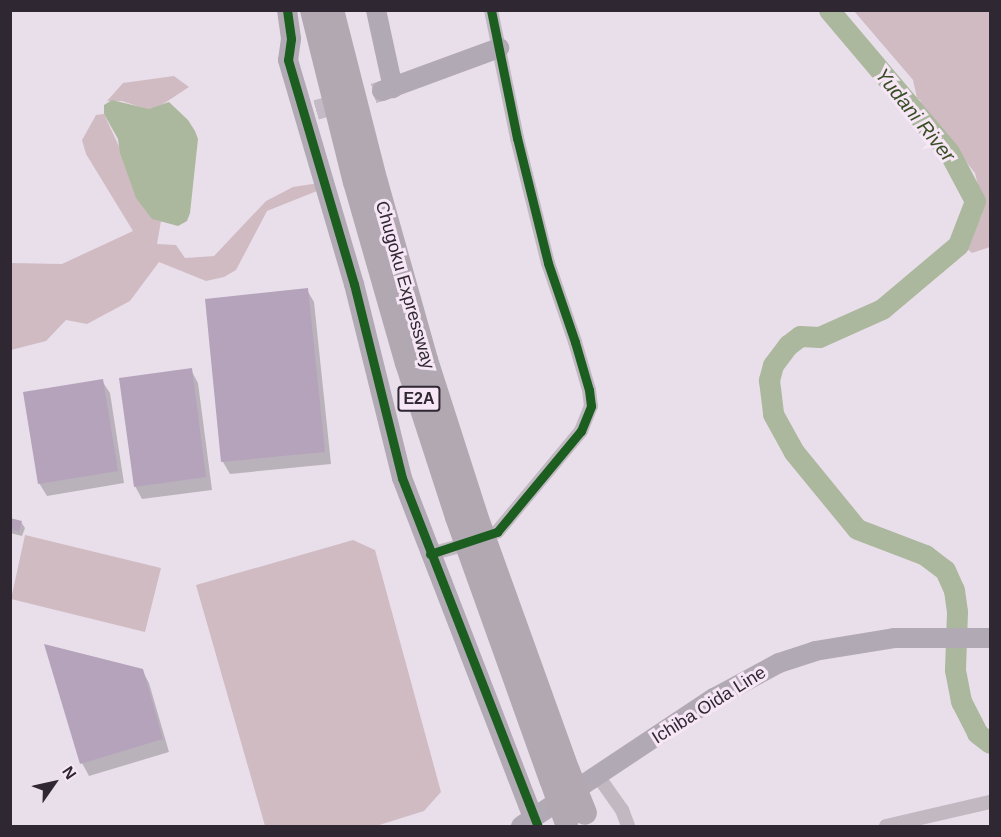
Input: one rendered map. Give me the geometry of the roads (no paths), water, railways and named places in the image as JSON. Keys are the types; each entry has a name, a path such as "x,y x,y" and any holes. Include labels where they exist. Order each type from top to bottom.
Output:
{"highway":[{"name":"Chugoku Expressway","path":"312,10 355,182 407,363 457,517 577,822"},
{"name":"Chugoku Expressway","path":"332,10 376,182 426,360 560,775"}],"street":[{"path":"286,10 291,39 288,60 310,112 402,478 531,824"},
{"path":"376,10 388,89 499,48"},
{"path":"491,10 517,138 548,263 580,361 591,406 581,431 497,532"},
{"path":"430,554 460,546"},
{"name":"Ichiba Oida Line","path":"531,824 714,698 779,663 815,651 894,638 941,636 981,638"},
{"path":"598,776 622,810 628,826"},
{"path":"886,826 990,802"}],"waterway":[{"name":"Yudani River","path":"829,10 949,152 975,201 958,245 882,309 819,337 800,336 788,345 773,365 769,380 773,414 794,452 857,529 925,555 945,570 954,590 957,612 955,670 961,701 977,733 990,743"}],"tunnel":[{"path":"316,110 382,91"}]}
